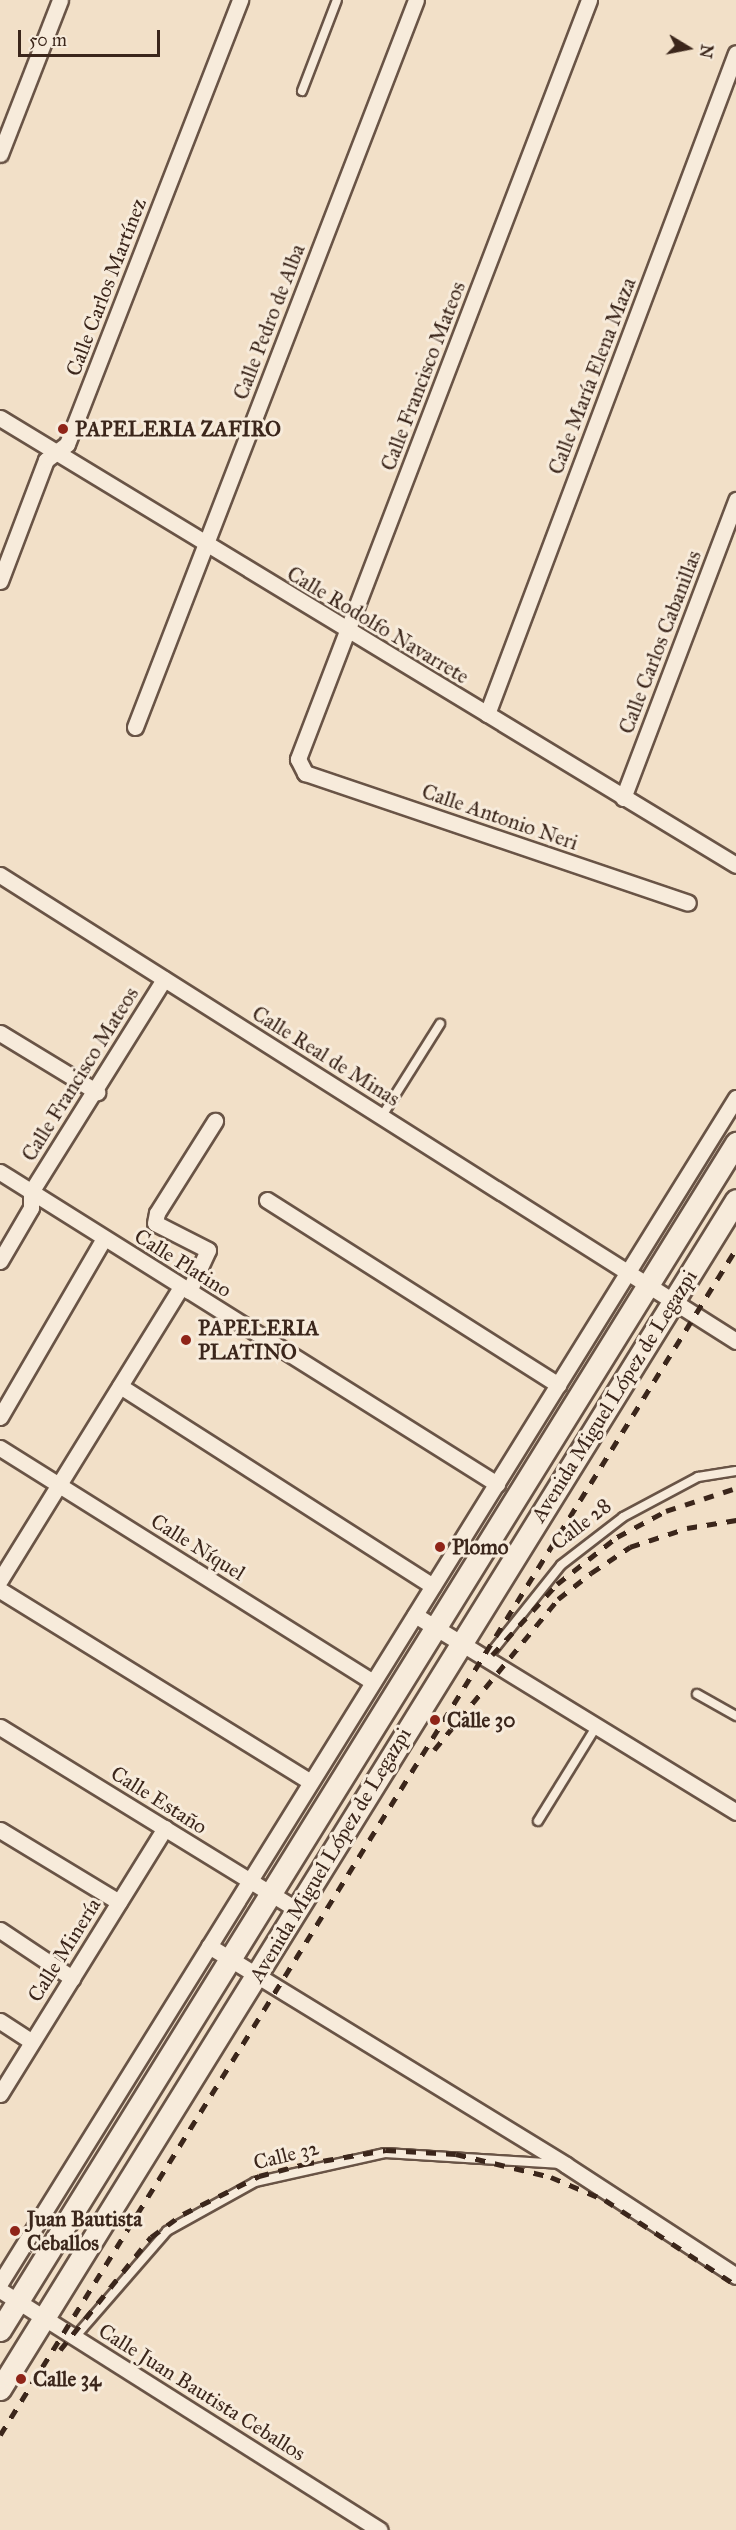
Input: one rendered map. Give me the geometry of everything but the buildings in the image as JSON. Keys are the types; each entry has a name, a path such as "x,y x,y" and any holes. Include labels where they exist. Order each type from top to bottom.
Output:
{"main road":[{"name":"Avenida Miguel López de Legazpi","path":"0,2330 736,1143"},
{"name":"Avenida Miguel López de Legazpi","path":"0,2389 736,1200"}],"street":[{"path":"0,154 60,0"},
{"name":"Calle Carlos Martínez","path":"0,581 46,460 67,444 240,0"},
{"name":"Calle Pedro de Alba","path":"135,728 416,0"},
{"name":"Calle Francisco Mateos","path":"300,766 300,752 589,0"},
{"name":"Calle María Elena Maza","path":"486,714 736,53"},
{"name":"Calle Rodolfo Navarrete","path":"0,418 347,632 736,865"},
{"name":"Calle Carlos Cabanillas","path":"623,798 736,500"},
{"name":"Calle Antonio Neri","path":"300,766 311,775 688,903"},
{"name":"Calle Real de Minas","path":"0,875 673,1301"},
{"name":"Calle Francisco Mateos","path":"0,1261 31,1208 31,1192 97,1092 164,979"},
{"path":"0,1033 97,1092"},
{"path":"0,2283 736,1098"},
{"path":"0,1580 120,1386 185,1289 208,1250 155,1223 157,1213 215,1121"},
{"name":"Calle Platino","path":"0,1172 497,1484"},
{"path":"267,1200 558,1385"},
{"path":"0,1418 104,1238"},
{"path":"673,1301 736,1341"},
{"path":"120,1386 433,1586"},
{"name":"Calle Níquel","path":"0,1448 373,1682"},
{"path":"0,1590 311,1782"},
{"path":"415,1615 736,1812"},
{"name":"Calle Estaño","path":"0,1727 296,1909"},
{"name":"Calle Minería","path":"0,2094 165,1828"},
{"path":"0,1830 119,1902"},
{"path":"0,1930 72,1978"},
{"name":"Calle 32","path":"209,1946 566,2165 736,2276"},
{"path":"0,2021 32,2042"},
{"name":"Calle Juan Bautista Ceballos","path":"0,2290 380,2530"}],"lane":[{"path":"302,91 337,0"},
{"path":"382,1116 441,1024"},
{"name":"Calle 28","path":"486,1659 561,1565 623,1517 698,1477 736,1471"},
{"path":"697,1694 736,1716"},
{"path":"538,1821 596,1726"},
{"name":"Calle 32","path":"75,2337 166,2231 255,2182 385,2153 566,2165"}],"railway":[{"path":"0,2435 736,1249"},
{"path":"492,1655 557,1584 617,1537 666,1511 736,1488"},
{"path":"434,1750 558,1599 591,1573 630,1547 687,1528 736,1520"},
{"path":"60,2350 151,2237 183,2214 259,2176 304,2164 386,2150 456,2154 551,2177 605,2200 736,2285"}],"place":[{"name":"PAPELERIA ZAFIRO","path":"63,429"},
{"name":"PAPELERIA PLATINO","path":"186,1340"},
{"name":"Plomo","path":"440,1547"},
{"name":"Calle 30","path":"435,1720"},
{"name":"Juan Bautista Ceballos","path":"15,2231"},
{"name":"Calle 34","path":"21,2379"}]}
